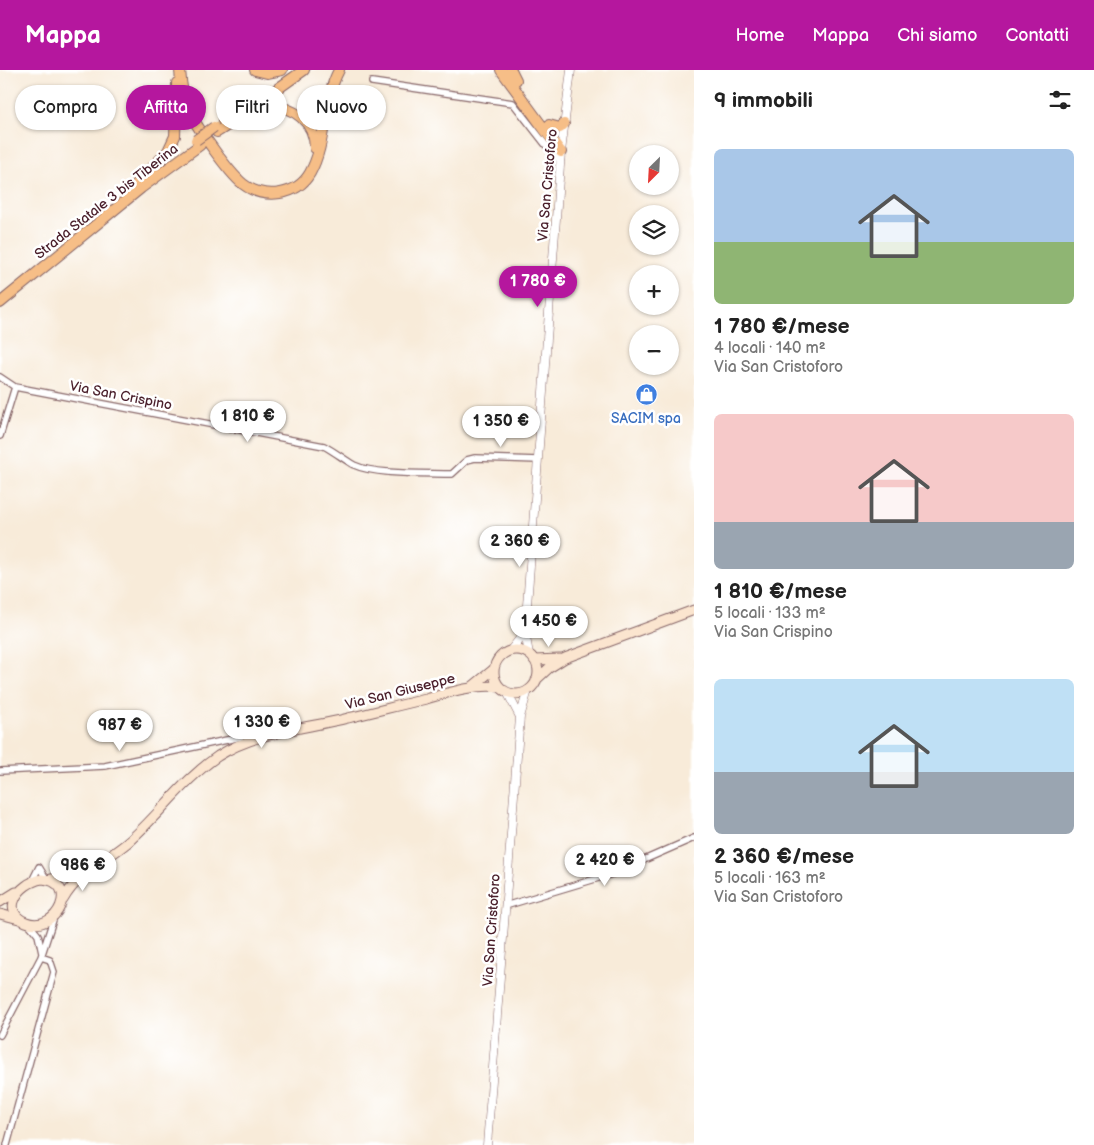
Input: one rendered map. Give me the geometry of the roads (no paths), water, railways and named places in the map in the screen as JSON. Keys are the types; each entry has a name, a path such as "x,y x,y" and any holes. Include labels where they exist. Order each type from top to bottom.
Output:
{"highway":[{"path":"180,70 183,97 190,114 234,174 244,184 265,194 277,194 290,190 300,184 310,173 331,88 339,70"},
{"path":"138,187 145,173 164,157 175,136 180,70"},
{"path":"255,70 267,73 282,70"},
{"name":"Strada Statale 3 bis Tiberina","path":"0,303 138,187 296,70"},
{"name":"Strada Statale 3 bis Tiberina","path":"215,130 304,70"},
{"path":"501,70 559,149"},
{"path":"510,70 549,125 559,149"},
{"path":"215,130 255,109 269,105 281,106 303,119 311,130 315,142 315,159"},
{"path":"549,125 560,128 564,124"},
{"name":"Strada Statale 3 bis Tiberina","path":"0,296 116,205"}],"main road":[{"path":"565,658 536,680 528,690 518,694 504,690 495,679 494,669 499,658 510,651 516,650 531,657 548,661 565,658 694,610"},
{"path":"531,657 538,670 536,680"},
{"name":"Via San Giuseppe","path":"470,688 494,669"},
{"name":"Via San Giuseppe","path":"63,900 68,891 88,872 129,841 188,780 218,756 236,747 258,738 296,728 324,724 470,688 504,690"},
{"name":"Via San Giuseppe","path":"47,880 88,872"},
{"path":"0,902 31,882 47,880 56,884 63,900 56,914 44,922 25,922 0,914"},
{"path":"16,892 13,908 25,922"}],"street":[{"name":"Via San Cristoforo","path":"531,657 525,632 559,149 571,70"},
{"path":"372,82 513,103 556,158 559,149"},
{"path":"0,377 15,387 0,436"},
{"name":"Via San Crispino","path":"15,387 324,446 341,455 353,465 368,469 452,474 467,460 475,458 538,460"},
{"path":"510,651 525,632"},
{"path":"504,690 520,717"},
{"name":"Via San Cristoforo","path":"487,1145 520,717 528,690"},
{"path":"0,771 105,766 241,737"},
{"path":"505,906 606,876 694,838"},
{"path":"31,882 39,864 47,880"},
{"path":"0,1035 42,955 56,914"},
{"path":"8,1145 54,972 50,960 42,955 38,935 25,922"}],"place":[{"name":"SACIM spa","path":"646,395"}]}
